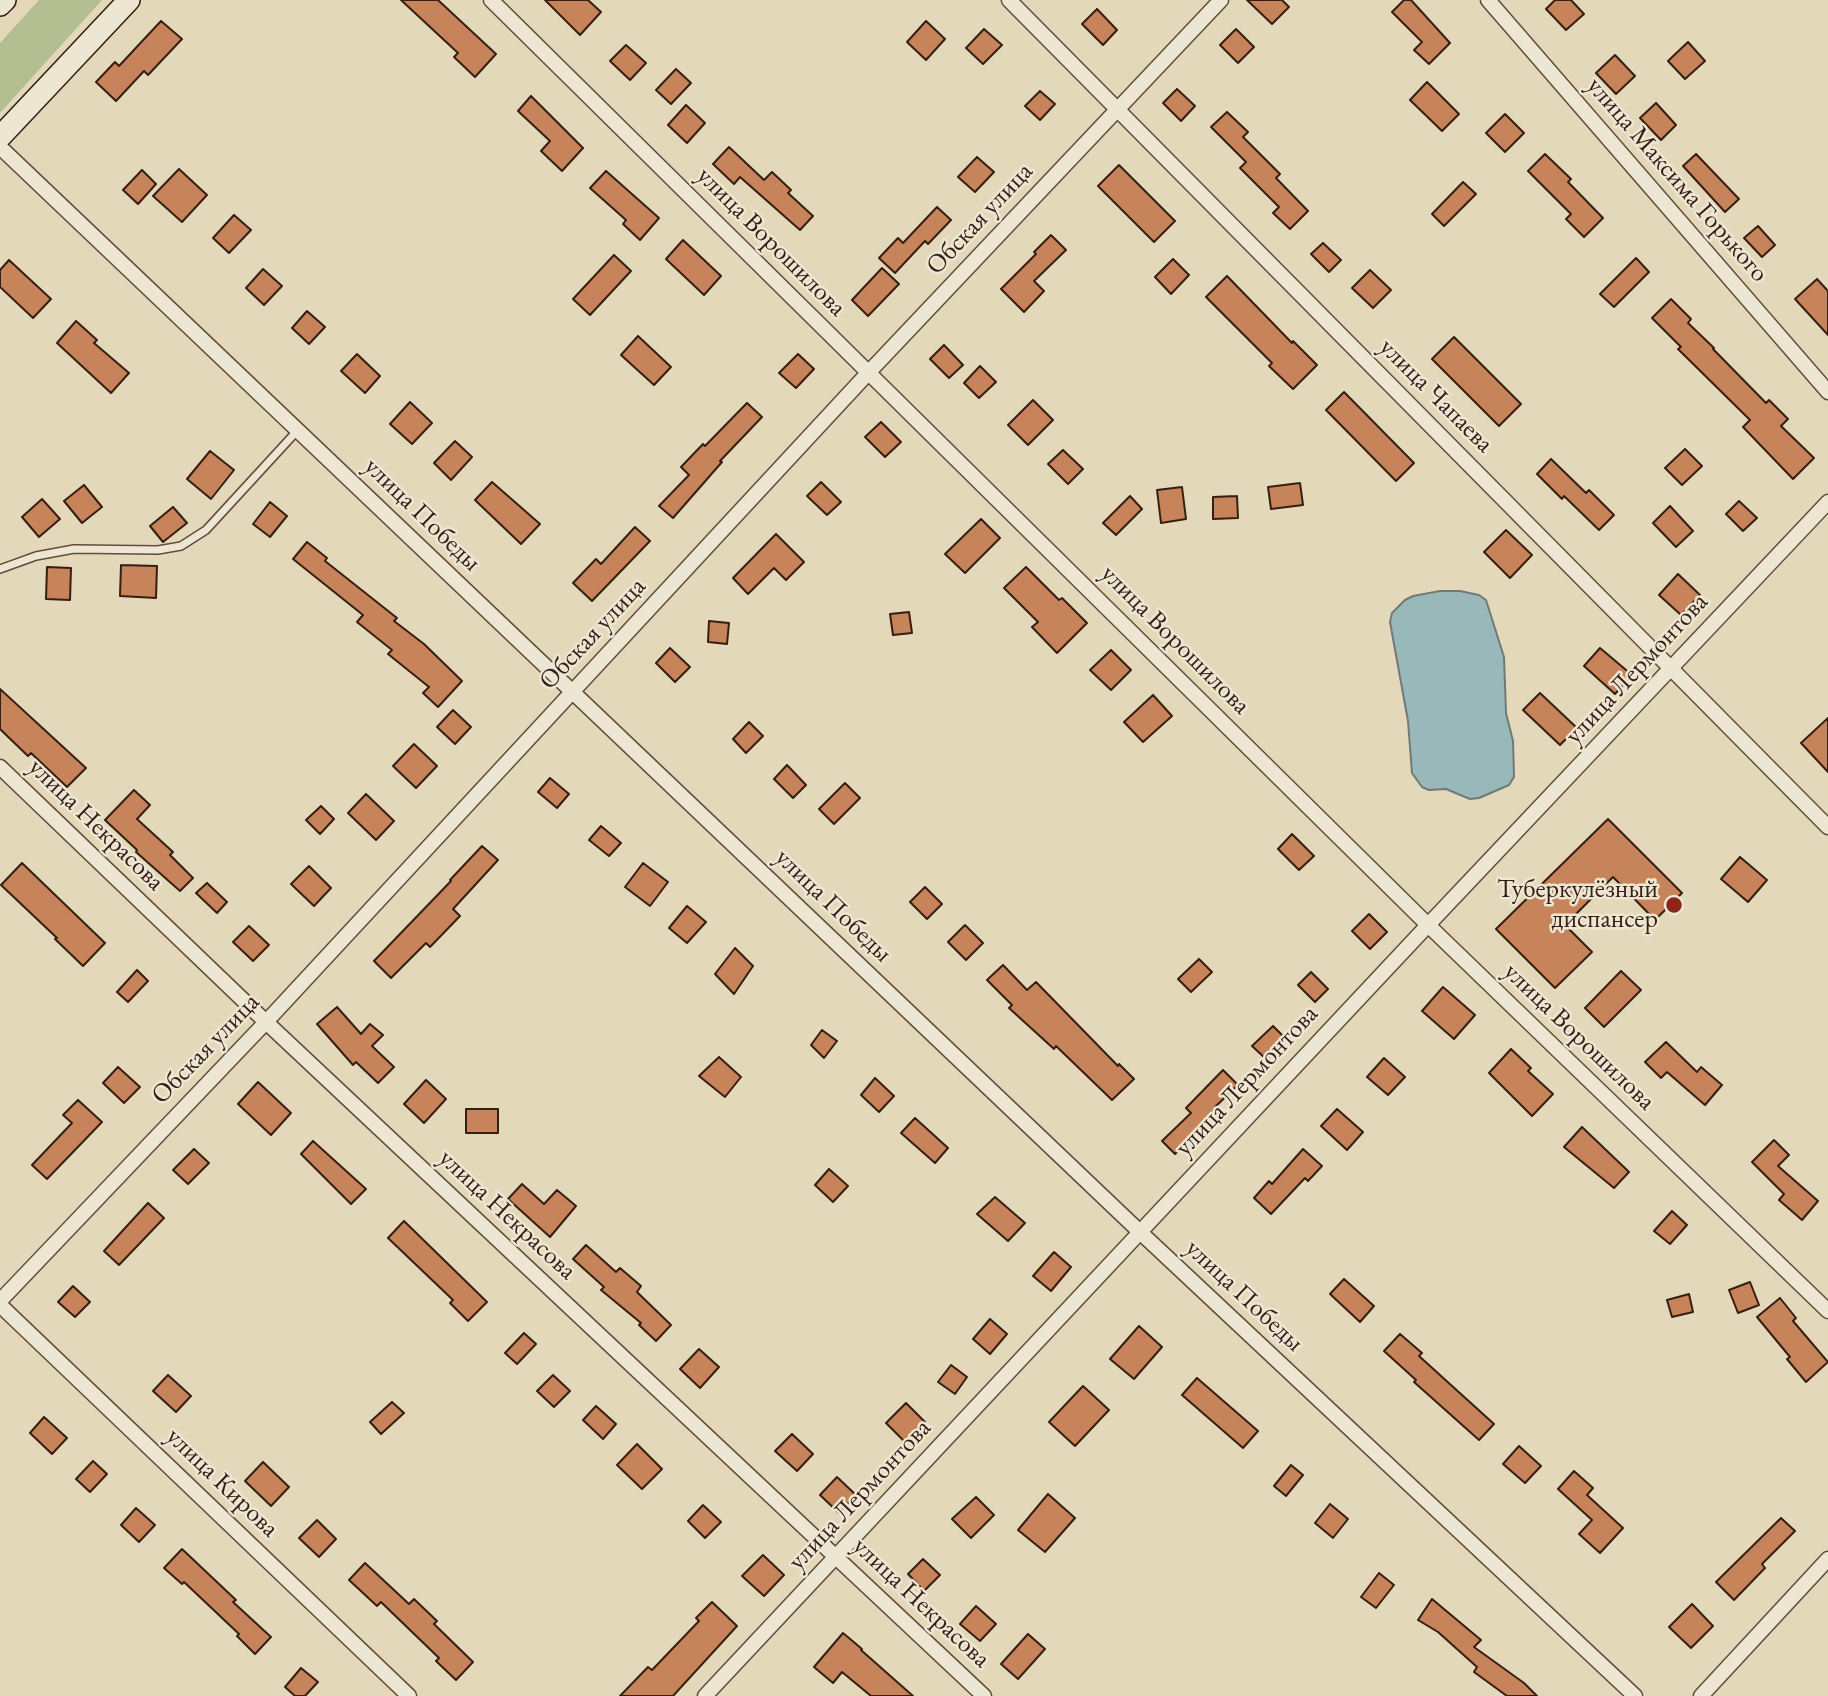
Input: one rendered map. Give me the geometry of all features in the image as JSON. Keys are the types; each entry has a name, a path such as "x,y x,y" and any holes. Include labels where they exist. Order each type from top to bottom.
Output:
{"street":[{"path":"0,5 5,0"},
{"path":"0,137 129,0"},
{"name":"улица Ворошилова","path":"491,0 1428,925 1828,1311"},
{"name":"улица Чапаева","path":"1009,0 1828,827"},
{"name":"Обская улица","path":"0,1303 266,1022 869,372 1221,0"},
{"name":"улица Максима Горького","path":"1488,0 1828,392"},
{"name":"улица Победы","path":"0,148 1140,1232 1635,1696"},
{"name":"улица Лермонтова","path":"705,1696 1828,502"},
{"name":"улица Некрасова","path":"0,767 266,1022 984,1696"},
{"name":"улица Кирова","path":"0,1303 410,1696"},
{"path":"1700,1696 1828,1559"}],"lane":[{"path":"0,569 36,556 74,549 158,550 181,547 206,530 298,431"}],"green space":[{"path":"39,0 102,0 0,113 0,43"}],"water":[{"path":"1440,591 1460,591 1479,595 1486,600 1504,657 1506,713 1513,741 1514,777 1509,785 1479,798 1470,799 1446,789 1429,790 1422,787 1412,773 1408,721 1390,622 1392,613 1405,600"}],"building":[{"path":"401,0 438,0 496,54 475,77 454,57 458,53"},
{"path":"545,0 588,0 601,12 580,35"},
{"path":"1247,0 1282,0 1289,7 1272,24"},
{"path":"1404,0 1411,0 1450,43 1429,64 1414,50 1422,42 1392,12"},
{"path":"1555,0 1571,0 1584,14 1566,30 1546,9"},
{"path":"1097,9 1117,30 1103,45 1082,24"},
{"path":"161,21 182,39 148,75 144,71 116,101 96,82 115,62 119,66"},
{"path":"926,21 945,39 926,60 907,42"},
{"path":"984,29 1002,45 983,64 966,48"},
{"path":"1236,29 1254,47 1238,63 1220,45"},
{"path":"1688,42 1705,61 1685,79 1668,61"},
{"path":"626,45 646,63 630,80 610,61"},
{"path":"1615,55 1635,76 1616,94 1596,73"},
{"path":"676,69 691,83 671,104 656,90"},
{"path":"1427,82 1459,114 1442,131 1410,100"},
{"path":"1177,89 1195,106 1181,121 1163,103"},
{"path":"1040,91 1055,104 1040,120 1025,106"},
{"path":"531,96 583,148 562,171 541,151 550,141 518,111"},
{"path":"1656,103 1676,125 1661,140 1640,118"},
{"path":"686,105 705,123 687,143 668,125"},
{"path":"1227,112 1248,132 1243,137 1280,174 1276,178 1308,211 1290,229 1273,213 1279,207 1240,168 1246,162 1211,127"},
{"path":"1505,114 1524,133 1505,152 1486,133"},
{"path":"729,147 764,180 772,172 791,190 788,193 813,216 800,230 740,177 734,184 713,164"},
{"path":"1545,154 1571,179 1568,182 1603,218 1584,237 1566,219 1571,214 1528,171"},
{"path":"1696,154 1739,199 1725,212 1683,166"},
{"path":"977,157 994,172 975,192 958,177"},
{"path":"1119,165 1175,221 1154,242 1098,186"},
{"path":"179,169 207,195 182,222 153,196"},
{"path":"142,170 156,184 138,204 123,190"},
{"path":"606,171 659,218 640,240 623,224 626,220 590,188"},
{"path":"1463,182 1476,194 1444,226 1432,214"},
{"path":"937,207 951,220 928,244 925,241 895,273 879,258 898,238 903,243"},
{"path":"234,215 251,230 229,253 213,238"},
{"path":"1758,226 1775,245 1762,257 1744,238"},
{"path":"1051,235 1066,250 1034,281 1044,291 1024,312 1001,289"},
{"path":"683,240 721,276 704,295 666,259"},
{"path":"1323,243 1341,260 1329,272 1311,254"},
{"path":"614,255 631,271 590,315 573,299"},
{"path":"1636,258 1649,272 1614,307 1600,294"},
{"path":"1173,259 1189,275 1171,294 1155,277"},
{"path":"9,260 51,299 33,318 0,287 0,270"},
{"path":"882,268 899,284 868,316 852,300"},
{"path":"263,269 282,286 264,305 246,288"},
{"path":"1370,270 1391,290 1373,308 1352,288"},
{"path":"1227,276 1317,365 1293,389 1269,366 1272,363 1206,297"},
{"path":"1817,279 1828,291 1828,335 1795,299"},
{"path":"1671,299 1691,319 1688,323 1713,349 1766,403 1769,400 1788,419 1781,426 1814,458 1793,479 1743,427 1750,420 1678,349 1681,347 1652,318"},
{"path":"307,311 325,327 309,344 292,328"},
{"path":"76,321 97,340 94,343 129,373 111,393 57,343"},
{"path":"638,336 671,367 654,385 621,355"},
{"path":"1454,337 1521,404 1499,426 1432,359"},
{"path":"944,345 963,365 949,378 930,359"},
{"path":"357,354 380,376 365,393 341,371"},
{"path":"798,354 814,369 796,388 779,373"},
{"path":"980,366 996,382 979,398 964,383"},
{"path":"1344,392 1414,463 1396,481 1326,410"},
{"path":"1033,400 1053,420 1028,445 1008,425"},
{"path":"410,402 432,423 412,444 390,424"},
{"path":"747,403 762,417 720,461 722,462 673,518 659,506 689,475 681,467"},
{"path":"881,422 901,442 885,457 865,437"},
{"path":"455,441 472,457 451,480 434,463"},
{"path":"1685,449 1702,466 1682,485 1665,468"},
{"path":"1063,450 1083,469 1068,484 1048,464"},
{"path":"210,451 234,470 211,499 187,479"},
{"path":"1551,459 1586,493 1589,490 1614,515 1599,530 1537,474"},
{"path":"492,482 540,524 521,544 475,500"},
{"path":"821,482 841,502 827,515 807,496"},
{"path":"1300,483 1303,505 1271,509 1268,487"},
{"path":"84,485 102,507 82,523 64,501"},
{"path":"1182,487 1186,519 1161,523 1157,490"},
{"path":"1130,496 1142,509 1116,535 1103,523"},
{"path":"1237,496 1238,518 1213,519 1213,497"},
{"path":"42,499 60,519 39,537 22,517"},
{"path":"1739,501 1757,518 1743,531 1726,514"},
{"path":"270,502 287,516 270,537 253,524"},
{"path":"1670,506 1693,531 1676,547 1653,523"},
{"path":"173,507 187,523 163,542 150,526"},
{"path":"981,519 1000,538 965,573 945,554"},
{"path":"635,527 650,541 592,601 573,583 596,559 601,564"},
{"path":"1506,530 1532,555 1510,578 1484,552"},
{"path":"776,534 804,562 786,580 774,568 748,594 733,578"},
{"path":"307,542 327,558 325,561 397,618 394,621 424,644 462,681 438,707 423,693 429,687 388,654 392,650 357,622 363,615 293,559"},
{"path":"121,565 157,566 156,598 120,596"},
{"path":"47,567 71,568 70,600 46,599"},
{"path":"1026,567 1087,623 1057,653 1032,627 1038,622 1004,588"},
{"path":"1678,574 1700,595 1681,615 1659,595"},
{"path":"909,612 912,633 893,635 890,614"},
{"path":"709,621 729,623 727,644 708,642"},
{"path":"670,648 690,667 675,682 656,663"},
{"path":"1600,648 1632,675 1615,694 1584,666"},
{"path":"1111,650 1131,670 1111,690 1090,670"},
{"path":"0,689 86,768 67,787 31,753 28,756 0,729"},
{"path":"1540,693 1577,728 1560,745 1523,710"},
{"path":"1153,695 1172,716 1143,742 1124,722"},
{"path":"453,710 471,727 455,744 437,727"},
{"path":"1828,718 1828,772 1801,743"},
{"path":"749,722 763,736 746,753 733,739"},
{"path":"414,744 437,766 416,788 393,766"},
{"path":"787,765 806,785 793,798 774,779"},
{"path":"550,778 569,794 557,808 538,792"},
{"path":"845,783 860,798 834,824 819,809"},
{"path":"134,790 150,805 137,819 173,852 170,855 193,878 180,891 105,820"},
{"path":"366,794 394,821 376,840 348,813"},
{"path":"321,806 334,819 320,834 306,820"},
{"path":"1608,819 1682,893 1655,920 1613,877 1565,925 1592,952 1555,988 1496,929"},
{"path":"601,826 621,843 609,856 589,840"},
{"path":"1292,834 1314,856 1299,870 1278,849"},
{"path":"482,846 498,860 453,909 460,916 430,947 426,943 391,978 374,961"},
{"path":"1740,857 1767,880 1748,902 1721,879"},
{"path":"22,863 105,943 83,966 1,885"},
{"path":"643,863 668,882 650,906 625,887"},
{"path":"309,866 331,888 314,906 291,884"},
{"path":"207,883 227,902 217,913 196,893"},
{"path":"925,887 942,904 927,919 910,902"},
{"path":"687,906 706,922 687,943 669,928"},
{"path":"1369,914 1387,932 1370,949 1352,931"},
{"path":"965,925 983,943 966,960 948,942"},
{"path":"249,926 269,945 253,961 233,942"},
{"path":"735,948 753,966 734,994 715,974"},
{"path":"1199,959 1212,972 1191,992 1178,979"},
{"path":"1003,965 1027,990 1036,982 1134,1079 1112,1100 1056,1046 1054,1049 1009,1008 1012,1005 987,980"},
{"path":"137,970 148,981 128,1002 117,992"},
{"path":"1621,971 1641,990 1604,1027 1585,1008"},
{"path":"1311,972 1328,989 1315,1002 1298,985"},
{"path":"1443,987 1475,1015 1454,1039 1422,1011"},
{"path":"337,1007 361,1034 370,1024 383,1035 372,1046 394,1067 378,1083 356,1062 353,1065 317,1024"},
{"path":"1273,1026 1286,1039 1266,1059 1252,1046"},
{"path":"822,1030 837,1041 824,1058 811,1045"},
{"path":"1666,1042 1697,1072 1701,1067 1722,1085 1705,1105 1667,1072 1661,1078 1645,1062"},
{"path":"1511,1049 1531,1068 1528,1071 1553,1094 1532,1116 1489,1073"},
{"path":"719,1057 741,1077 725,1097 699,1076"},
{"path":"1384,1058 1405,1077 1388,1095 1367,1077"},
{"path":"118,1067 140,1087 124,1103 103,1083"},
{"path":"1223,1070 1238,1085 1215,1107 1223,1114 1207,1129 1203,1126 1175,1154 1162,1141 1191,1113 1186,1108"},
{"path":"875,1078 894,1096 879,1112 861,1095"},
{"path":"426,1080 446,1099 424,1123 404,1104"},
{"path":"258,1082 291,1113 271,1135 238,1104"},
{"path":"78,1100 102,1122 47,1179 32,1165 72,1123 63,1115"},
{"path":"466,1109 498,1109 498,1133 466,1133"},
{"path":"1337,1109 1363,1132 1347,1150 1321,1126"},
{"path":"915,1118 948,1148 935,1163 901,1133"},
{"path":"1582,1127 1629,1172 1614,1188 1564,1147"},
{"path":"1774,1140 1789,1155 1778,1166 1818,1201 1802,1220 1779,1200 1784,1194 1752,1162"},
{"path":"313,1141 366,1189 351,1204 301,1154"},
{"path":"194,1149 209,1163 188,1184 173,1170"},
{"path":"1303,1149 1322,1166 1308,1181 1305,1178 1271,1214 1254,1198 1269,1181 1272,1184"},
{"path":"829,1169 848,1186 833,1202 815,1185"},
{"path":"522,1184 544,1204 557,1190 576,1206 550,1237 508,1199"},
{"path":"995,1197 1025,1223 1008,1241 977,1214"},
{"path":"148,1203 164,1218 119,1265 104,1251"},
{"path":"1672,1211 1687,1225 1670,1244 1654,1231"},
{"path":"404,1221 487,1302 468,1321 450,1303 453,1300 388,1238"},
{"path":"586,1245 616,1272 620,1268 641,1286 637,1292 671,1325 656,1341 639,1325 641,1323 601,1290 604,1287 573,1259"},
{"path":"1054,1252 1071,1267 1051,1291 1033,1276"},
{"path":"1344,1279 1374,1306 1360,1322 1330,1294"},
{"path":"1750,1282 1759,1305 1738,1313 1729,1290"},
{"path":"73,1286 90,1302 75,1317 58,1302"},
{"path":"1689,1294 1693,1312 1672,1317 1667,1300"},
{"path":"1780,1298 1796,1318 1793,1321 1828,1362 1806,1382 1787,1359 1790,1357 1757,1317"},
{"path":"990,1319 1007,1334 990,1354 973,1339"},
{"path":"1139,1326 1162,1347 1134,1379 1110,1359"},
{"path":"524,1333 536,1344 517,1364 505,1353"},
{"path":"1400,1334 1422,1353 1419,1356 1494,1424 1479,1440 1414,1382 1416,1380 1384,1351"},
{"path":"699,1349 719,1367 700,1388 680,1369"},
{"path":"951,1365 967,1377 955,1394 938,1382"},
{"path":"168,1375 191,1396 176,1412 153,1391"},
{"path":"553,1375 570,1391 554,1407 537,1391"},
{"path":"1197,1378 1258,1431 1243,1448 1182,1395"},
{"path":"1083,1386 1109,1410 1075,1446 1049,1422"},
{"path":"392,1402 404,1413 381,1434 370,1422"},
{"path":"906,1403 925,1422 905,1442 886,1423"},
{"path":"596,1406 616,1424 603,1439 583,1420"},
{"path":"44,1417 67,1438 52,1454 30,1433"},
{"path":"792,1434 813,1454 797,1471 775,1451"},
{"path":"637,1444 662,1469 642,1489 617,1465"},
{"path":"1519,1446 1541,1466 1525,1483 1503,1464"},
{"path":"93,1461 107,1474 90,1492 76,1479"},
{"path":"263,1462 289,1487 271,1506 245,1481"},
{"path":"1291,1465 1303,1475 1286,1496 1274,1486"},
{"path":"1574,1471 1593,1488 1587,1495 1623,1528 1600,1553 1579,1534 1592,1520 1558,1489"},
{"path":"837,1477 856,1495 839,1513 820,1495"},
{"path":"1048,1494 1075,1518 1045,1552 1018,1530"},
{"path":"976,1497 994,1515 971,1538 952,1519"},
{"path":"1330,1504 1348,1519 1333,1538 1315,1523"},
{"path":"703,1505 721,1522 705,1538 688,1521"},
{"path":"136,1508 155,1525 139,1542 121,1525"},
{"path":"1781,1518 1795,1531 1762,1564 1765,1568 1734,1600 1716,1582"},
{"path":"317,1520 336,1539 319,1557 299,1538"},
{"path":"182,1549 271,1637 255,1654 237,1636 239,1634 184,1582 182,1584 164,1568"},
{"path":"763,1555 784,1575 764,1596 742,1576"},
{"path":"923,1559 940,1575 924,1591 908,1574"},
{"path":"365,1563 409,1604 414,1599 437,1621 434,1624 473,1662 456,1680 436,1661 439,1658 381,1602 377,1606 349,1580"},
{"path":"1379,1573 1394,1585 1376,1608 1361,1597"},
{"path":"1432,1599 1481,1640 1474,1647 1524,1683 1537,1696 1507,1696 1474,1672 1477,1667 1438,1632 1418,1620"},
{"path":"712,1602 737,1626 673,1696 620,1696 648,1667 652,1670 699,1621 696,1618"},
{"path":"1692,1604 1713,1626 1691,1648 1669,1627"},
{"path":"976,1606 996,1624 980,1641 960,1624"},
{"path":"843,1633 913,1696 871,1696 842,1672 833,1683 814,1667"},
{"path":"1028,1634 1045,1649 1018,1679 1001,1664"},
{"path":"301,1668 318,1682 305,1696 295,1696 285,1687"}],"place":[{"name":"Туберкулёзный диспансер","path":"1674,905"}]}
